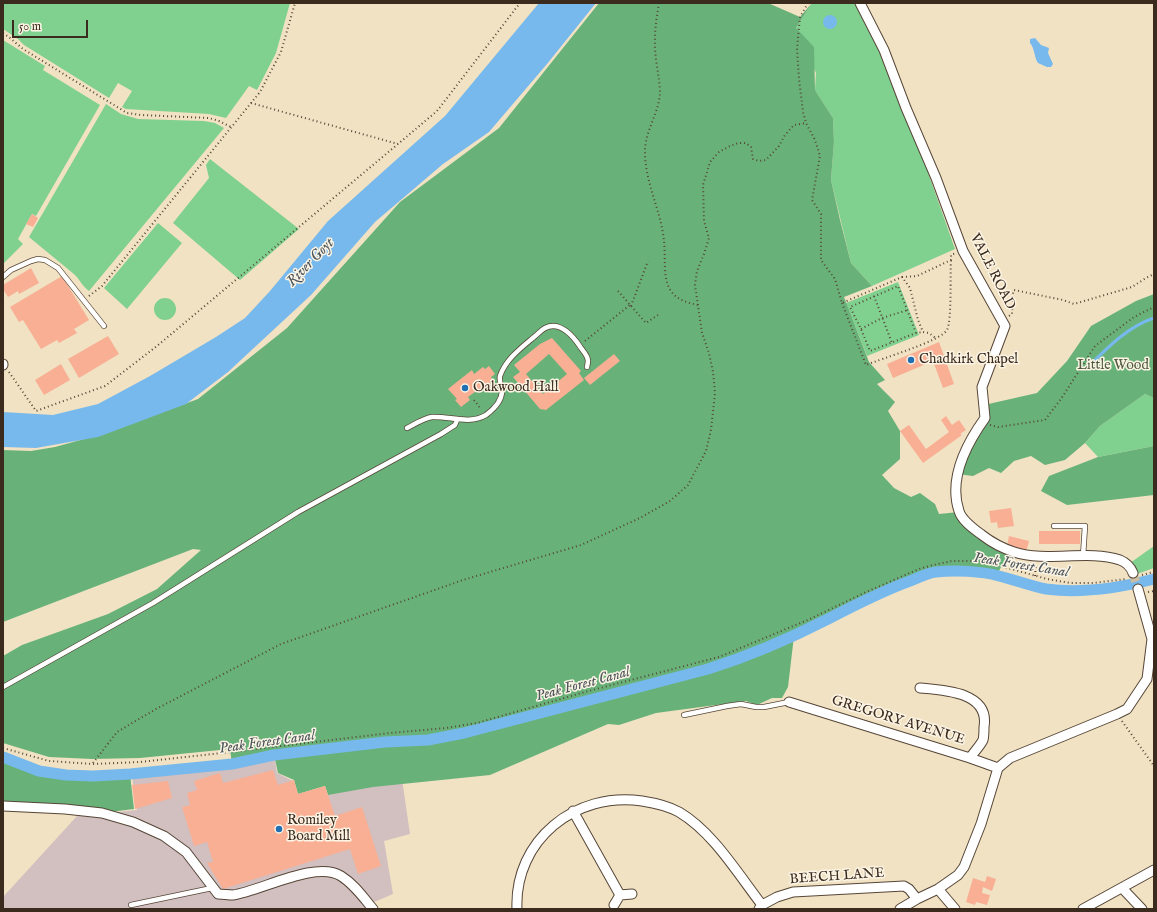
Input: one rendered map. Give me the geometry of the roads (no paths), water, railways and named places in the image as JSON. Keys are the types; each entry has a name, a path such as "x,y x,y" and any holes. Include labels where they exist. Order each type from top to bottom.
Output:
{"street":[{"name":"VALE ROAD","path":"860,3 884,50 906,108 936,178 963,251 1005,326 982,387 985,418 974,433 957,474 956,494 959,512 970,526 992,542 1014,552 1037,556 1084,556 1108,558 1121,561 1131,568 1133,572"},
{"path":"900,909 952,880 964,867 981,824 998,768 1010,758 1117,714 1127,708 1150,678 1152,639 1138,589"},
{"path":"920,688 957,693 972,699 982,709 985,721 982,740 970,758"},
{"name":"GREGORY AVENUE","path":"789,702 998,768"},
{"path":"517,909 518,889 523,870 536,845 549,829 574,811 609,801 635,800 664,805 679,812 704,830 760,907"},
{"path":"3,806 102,813 133,822 164,836 186,852 218,894 234,894 320,871 339,875 359,891 373,909"},
{"path":"574,811 620,895"},
{"path":"1083,909 1154,870"},
{"name":"BEECH LANE","path":"760,907 777,897 792,892 904,886 909,888 918,899"},
{"path":"1122,888 1142,909"},
{"path":"938,889 954,909"},
{"path":"620,895 632,894"},
{"path":"614,905 620,895"}],"lane":[{"path":"3,277 11,270 31,261 38,259 45,260 58,268 104,326"},
{"path":"407,428 428,418 434,417 457,420 472,419 486,415 496,406 500,399 502,392 500,377 512,357 545,328 552,325 560,327 568,332 580,345 587,356 587,367"},
{"path":"3,687 153,603 298,512 441,434 455,425 457,420"},
{"path":"1054,526 1084,526 1084,556"},
{"path":"684,715 741,704 764,707 789,702"},
{"path":"131,905 212,888"}],"water":[{"name":"River Goyt","path":"539,3 596,3 547,64 489,132 443,164 375,222 311,295 228,372 186,404 98,437 36,448 3,447 3,412 53,415 98,404 150,376 245,318 270,291 328,221 445,116"},
{"path":"827,15 833,15 837,19 837,25 833,29 827,29 823,25 823,19"},
{"path":"1035,38 1041,45 1049,48 1048,53 1053,64 1051,67 1038,63 1030,43 1030,39"}],"waterway":[{"path":"1090,365 1112,344 1136,326 1154,318"},
{"name":"Peak Forest Canal","path":"3,757 39,771 66,775 93,776 232,764 274,755 385,742 428,740 464,733 708,669 754,653 784,640 858,603 933,573 943,571 984,573 1046,589 1074,591 1128,585 1154,579"}],"tunnel":[{"path":"1133,573 1138,589"}],"place":[{"name":"Chadkirk Chapel","path":"911,360"},
{"name":"Oakwood Hall","path":"465,388"},
{"name":"Romiley Board Mill","path":"279,829"}],"park label":[{"name":"Little Wood","path":"1113,366"}]}
